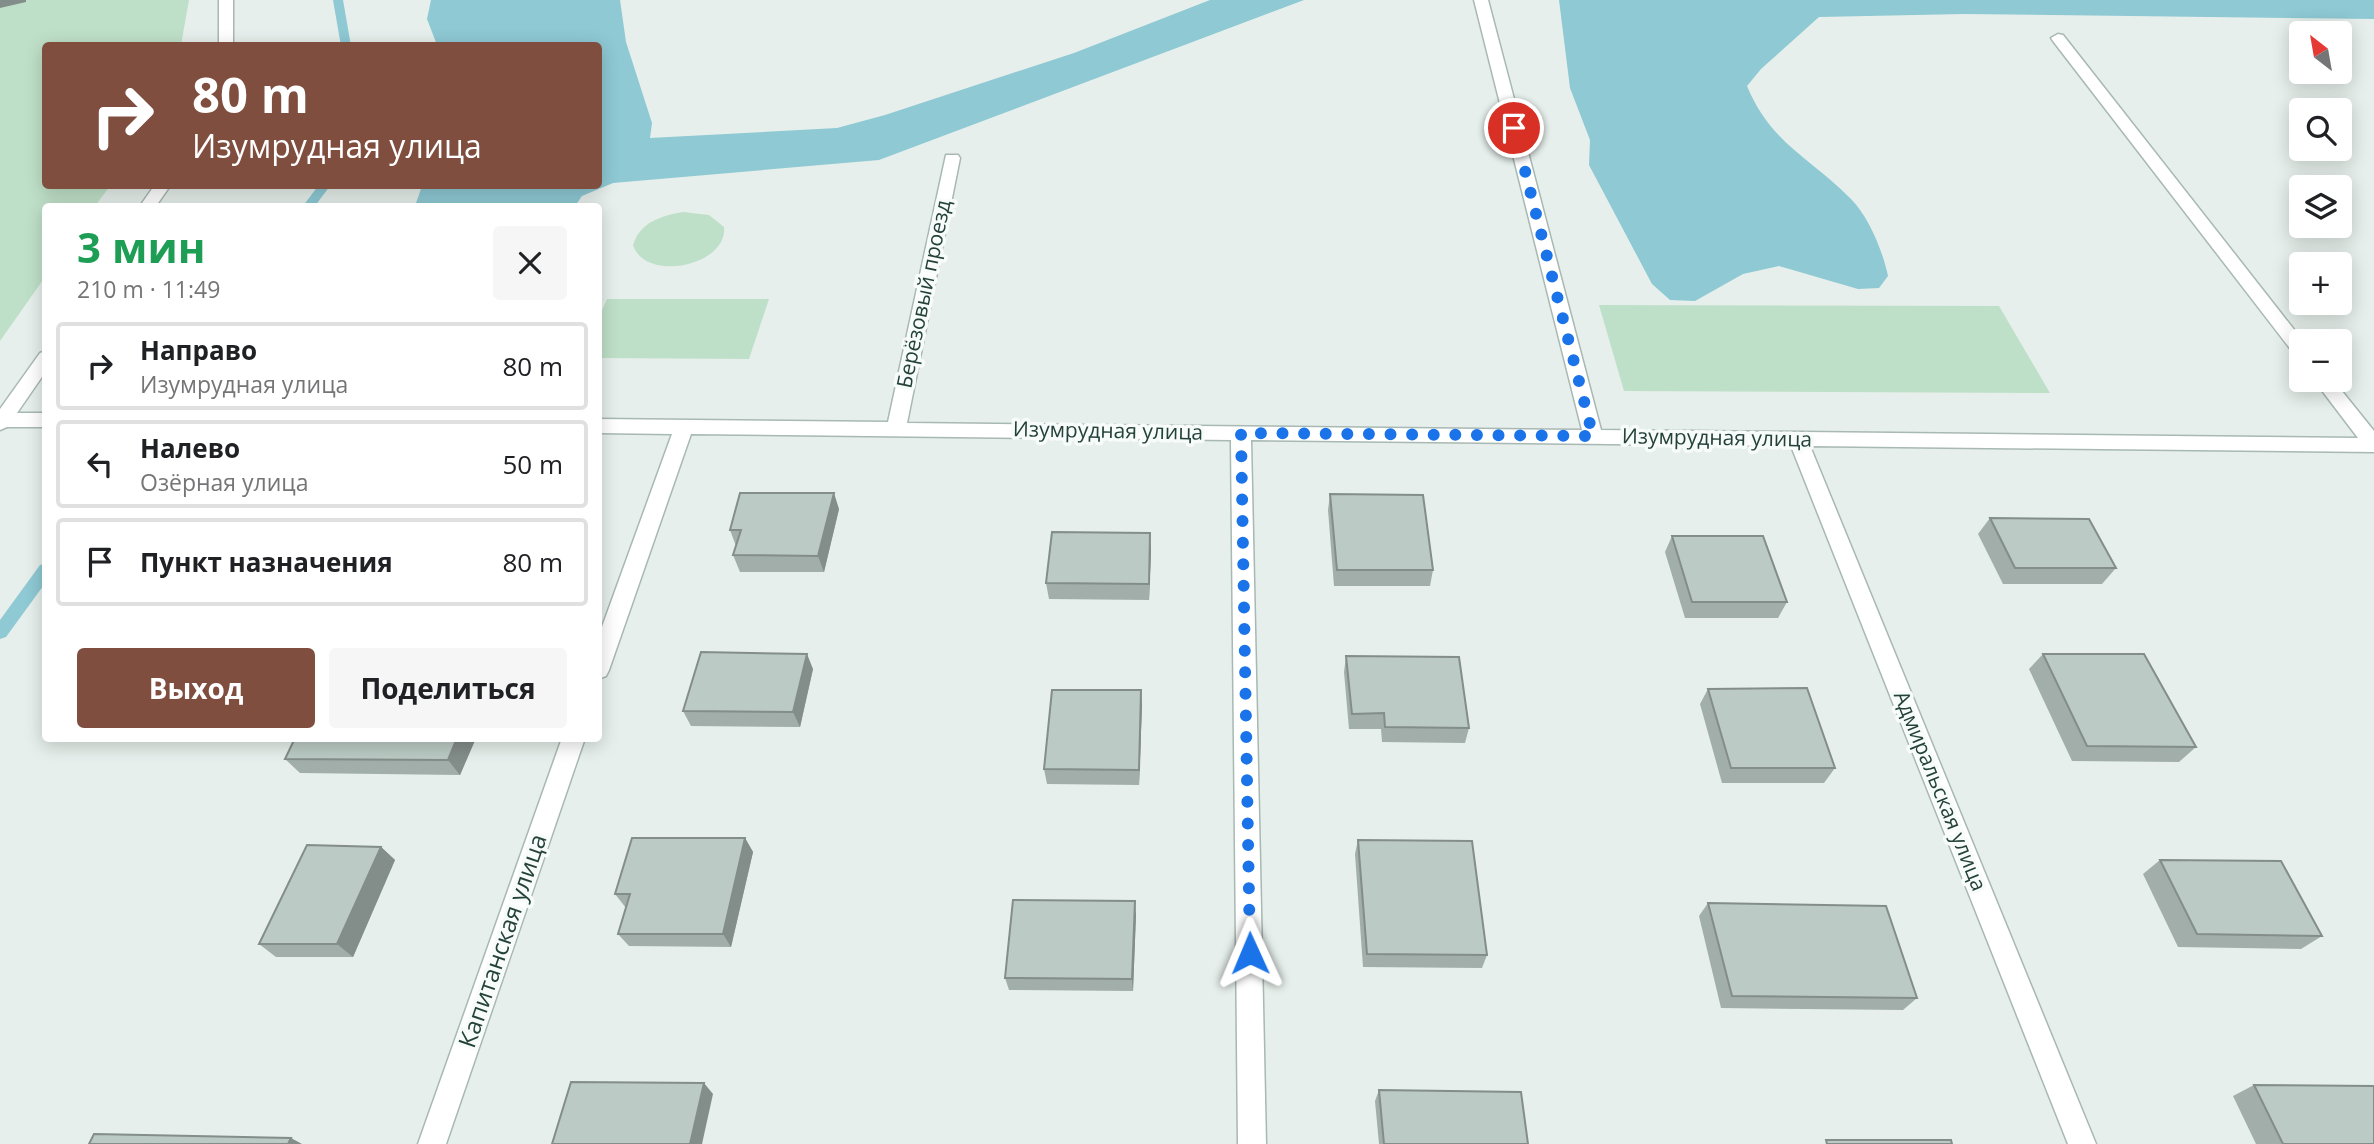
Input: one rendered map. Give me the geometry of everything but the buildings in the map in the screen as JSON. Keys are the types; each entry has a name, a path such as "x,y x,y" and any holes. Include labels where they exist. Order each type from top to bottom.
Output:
{"street":[{"path":"226,0 226,42"},
{"path":"1481,0 1593,436"},
{"path":"2058,38 2289,336"},
{"name":"Берёзовый проезд","path":"896,429 952,158"},
{"path":"1,421 42,363"},
{"path":"2332,392 2374,445"},
{"path":"1,421 42,421"},
{"name":"Изумрудная улица","path":"602,426 2374,445"},
{"path":"602,659 684,427"},
{"path":"1241,433 1252,1144"},
{"name":"Адмиральская улица","path":"1798,439 2082,1144"},
{"name":"Капитанская улица","path":"432,1144 573,742"}],"green space":[{"path":"0,0 189,0 182,42 42,42 42,189 108,189 97,203 42,203 42,281 0,341"},
{"path":"683,212 709,215 724,227 722,241 713,252 684,265 653,264 641,257 633,245 641,231 652,221"},
{"path":"607,299 769,299 749,359 602,358 602,310"},
{"path":"1599,305 1999,306 2050,393 1624,391"}],"water":[{"path":"431,0 620,0 626,42 652,123 650,138 837,128 1074,53 1210,0 1304,0 879,160 613,183 602,188 602,42 436,42 427,19"},
{"path":"1559,0 2374,0 2374,19 1964,14 1819,17 1761,69 1747,86 1757,106 1780,136 1858,206 1883,256 1888,276 1879,288 1858,289 1779,266 1743,274 1695,301 1670,300 1652,284 1589,165 1590,140 1570,88"},
{"path":"421,189 599,189 582,196 577,203 416,203"}],"waterway":[{"path":"338,0 345,42"},
{"path":"311,203 322,189"},
{"path":"0,632 42,574"}],"route":[{"path":"1250,953 1241,433 1593,436 1514,128"}]}
